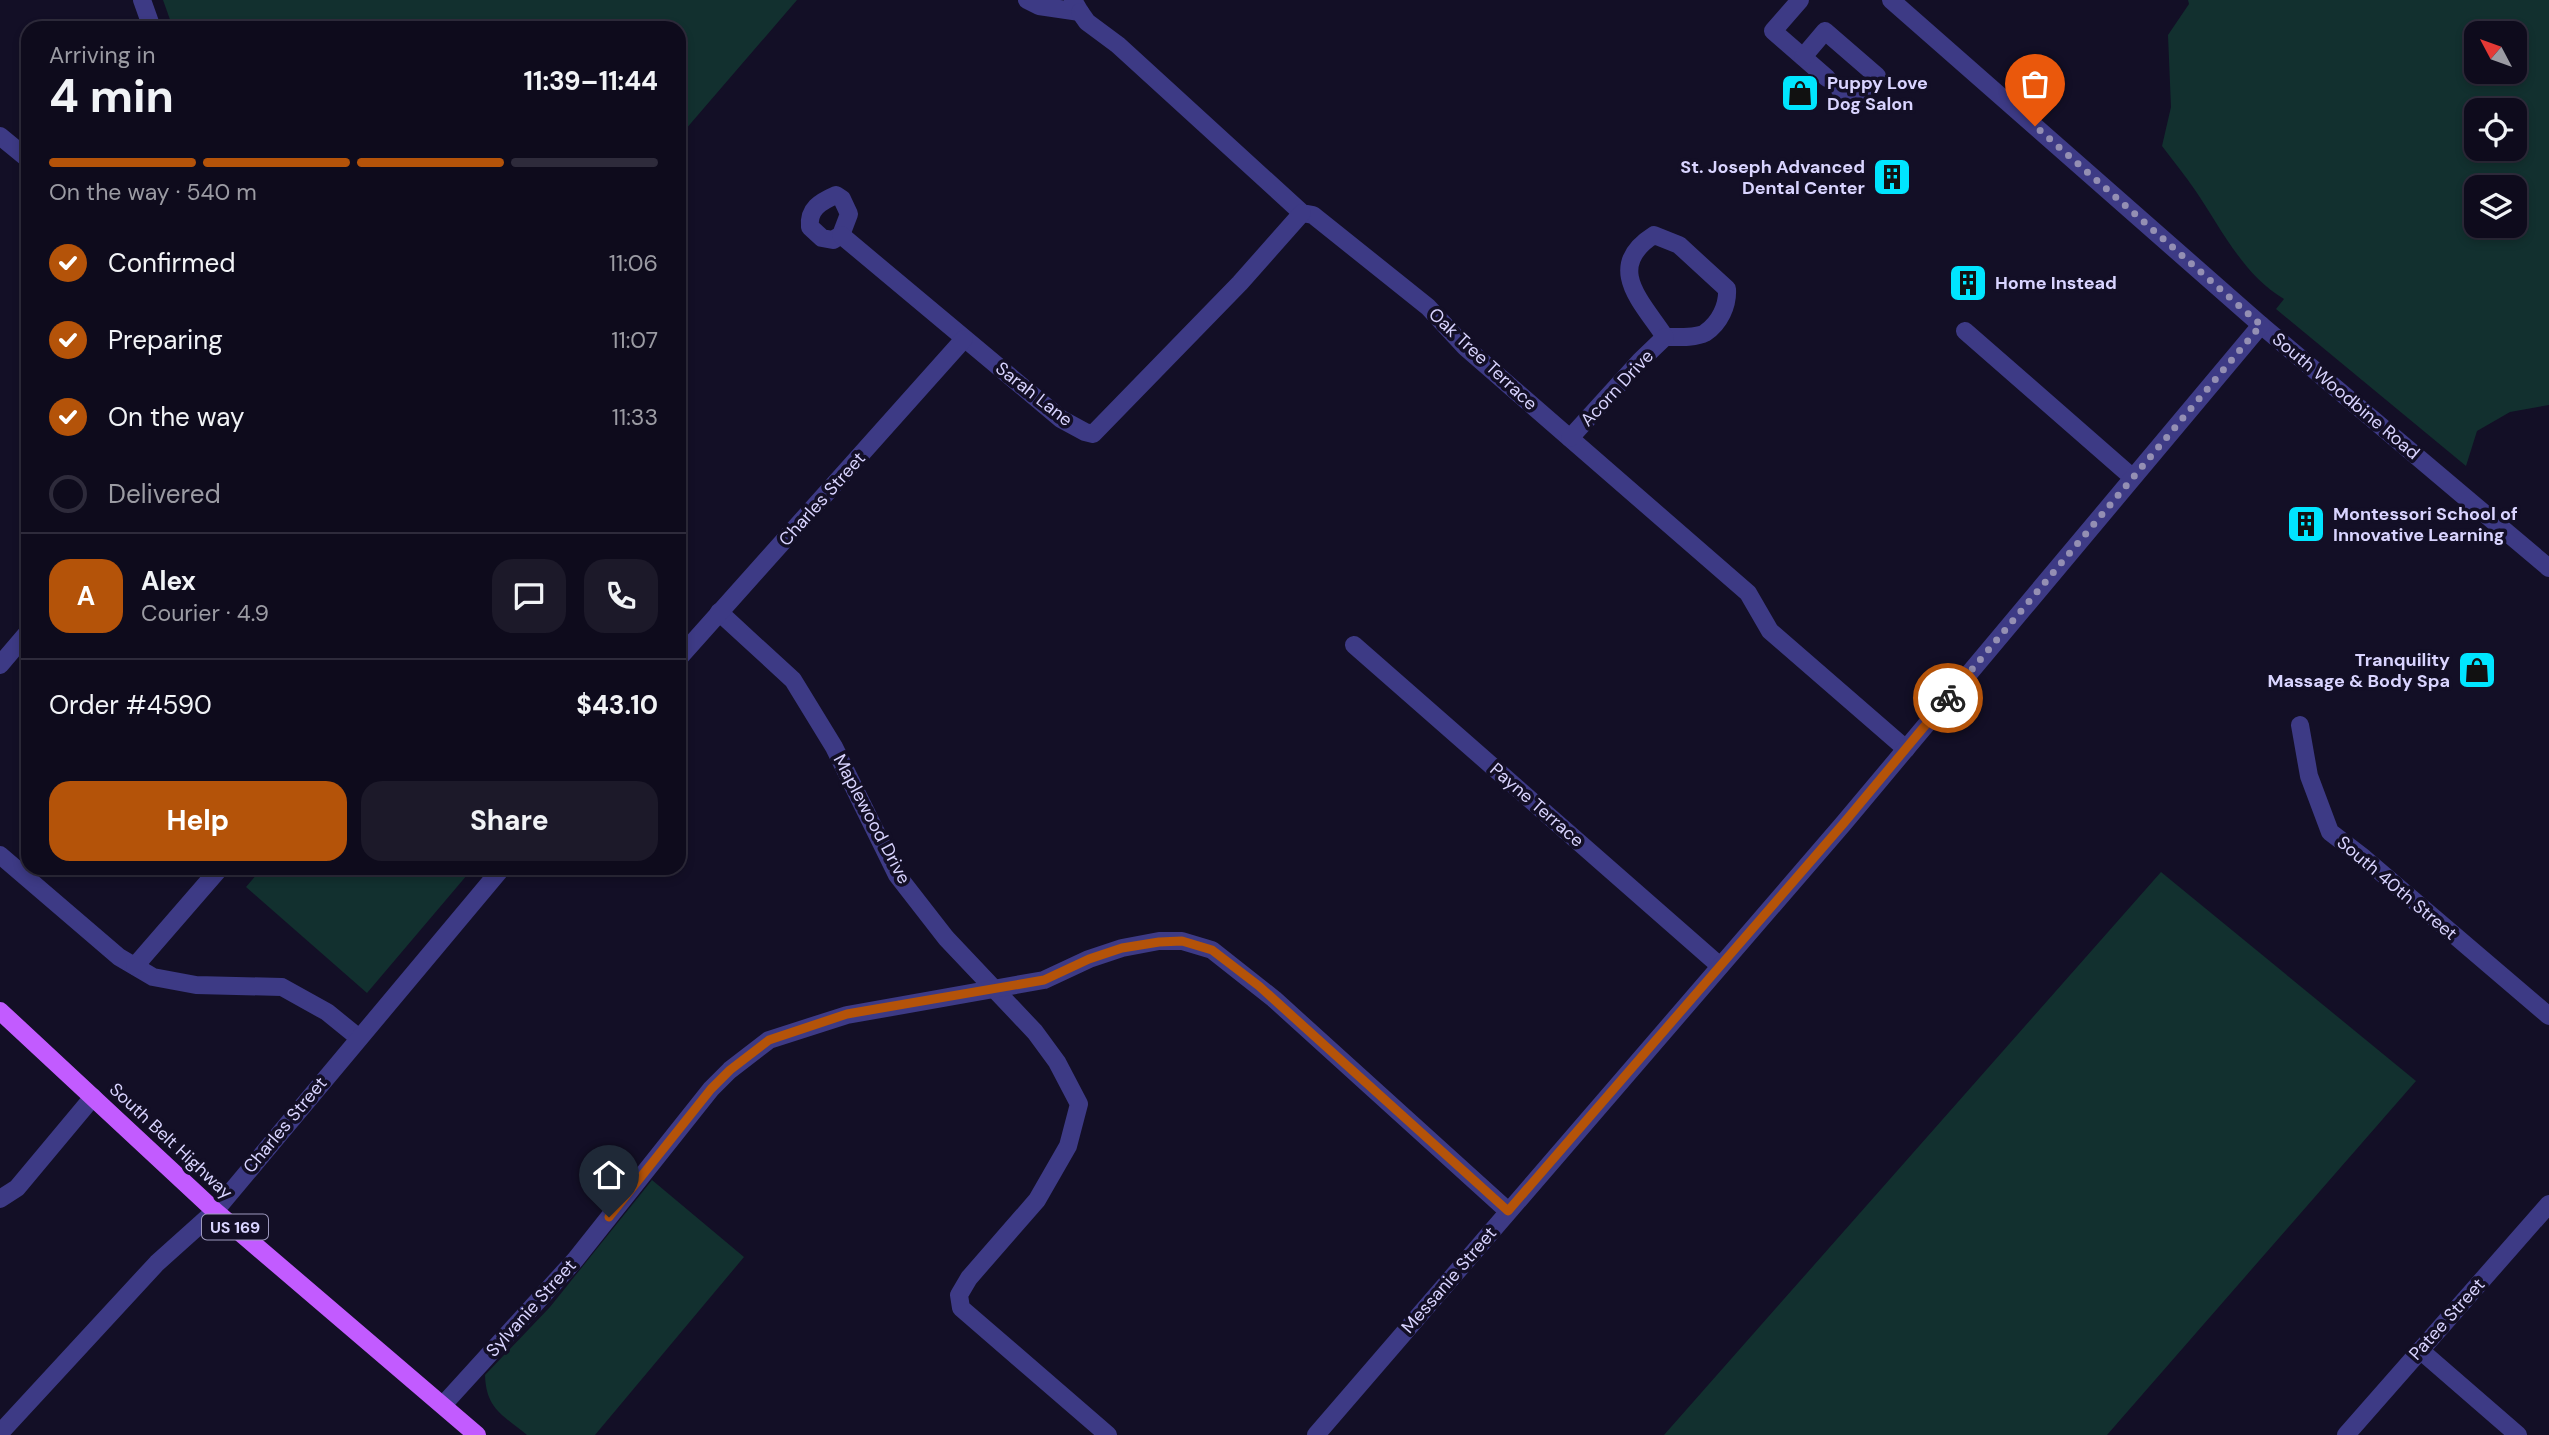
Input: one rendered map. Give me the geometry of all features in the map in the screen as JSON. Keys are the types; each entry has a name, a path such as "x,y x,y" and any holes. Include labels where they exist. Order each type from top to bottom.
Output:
{"main road":[{"name":"South Belt Highway","path":"2,1016 215,1211 477,1435"}],"street":[{"path":"142,0 150,21"},
{"path":"1027,0 1040,6 1077,6"},
{"path":"1800,0 1773,31 1854,102 1877,76 1825,31 1803,57"},
{"name":"South Woodbine Road","path":"1891,0 2261,325 2549,568"},
{"name":"Oak Tree Terrace","path":"1077,6 1087,22 1118,45 1302,213 1313,215 1428,307 1465,346 1748,593 1770,631 1906,749"},
{"path":"0,135 21,153"},
{"name":"Sarah Lane","path":"841,234 1061,419 1093,434 1240,283 1302,213"},
{"name":"Acorn Drive","path":"1570,438 1665,337 1704,334 1716,322 1728,302 1727,289 1679,245 1654,235 1643,242 1630,263 1629,276 1633,292 1665,337"},
{"name":"Messanie Street","path":"1316,1435 1906,749 2261,325"},
{"path":"1965,331 2132,477"},
{"name":"Charles Street","path":"686,650 964,339"},
{"name":"Maplewood Drive","path":"719,612 793,680 834,747 897,875 946,937 1035,1032 1057,1062 1079,1104 1068,1146 1037,1200 969,1278 959,1295 961,1308 1108,1435"},
{"path":"0,664 21,640"},
{"name":"Payne Terrace","path":"1354,645 1720,966"},
{"name":"South 40th Street","path":"2300,725 2309,776 2330,832 2549,1016"},
{"path":"0,855 21,873"},
{"path":"23,875 119,957 153,977 196,985 282,987 327,1012 359,1038"},
{"path":"135,967 214,875"},
{"name":"Charles Street","path":"0,1433 157,1264 215,1211 496,875"},
{"name":"Sylvanie Street","path":"443,1405 575,1260 711,1089 730,1070 769,1040 847,1014 1044,980 1089,959 1122,948 1182,941 1212,950 1274,999 1508,1211"},
{"path":"0,1199 17,1188 93,1097"},
{"name":"Patee Street","path":"2346,1435 2549,1204"},
{"path":"2420,1350 2518,1435"}],"green space":[{"path":"163,0 797,0 686,129 686,21 170,21"},
{"path":"2188,0 2549,0 2549,405 2510,412 2477,431 2466,466 2276,309 2284,299 2269,289 2245,264 2162,146 2171,107 2168,35 2189,4"},
{"path":"2161,872 2416,1081 2107,1435 1664,1435"},
{"path":"256,875 467,875 367,993 246,887"},
{"path":"652,1180 744,1257 595,1435 527,1435 492,1404 485,1375 550,1307"}],"way so far":[{"path":"1948,698 2261,325 2035,126"}],"place":[{"name":"Puppy Love Dog Salon","path":"1800,93"},
{"name":"St. Joseph Advanced Dental Center","path":"1892,177"},
{"name":"Home Instead","path":"1968,283"},
{"name":"Montessori School of Innovative Learning","path":"2306,524"},
{"name":"Tranquility Massage & Body Spa","path":"2477,670"}],"route":[{"path":"609,1217 711,1089 730,1070 769,1040 847,1014 1044,980 1089,959 1122,948 1182,941 1212,950 1259,986 1508,1211 1843,824 1948,698"}]}
